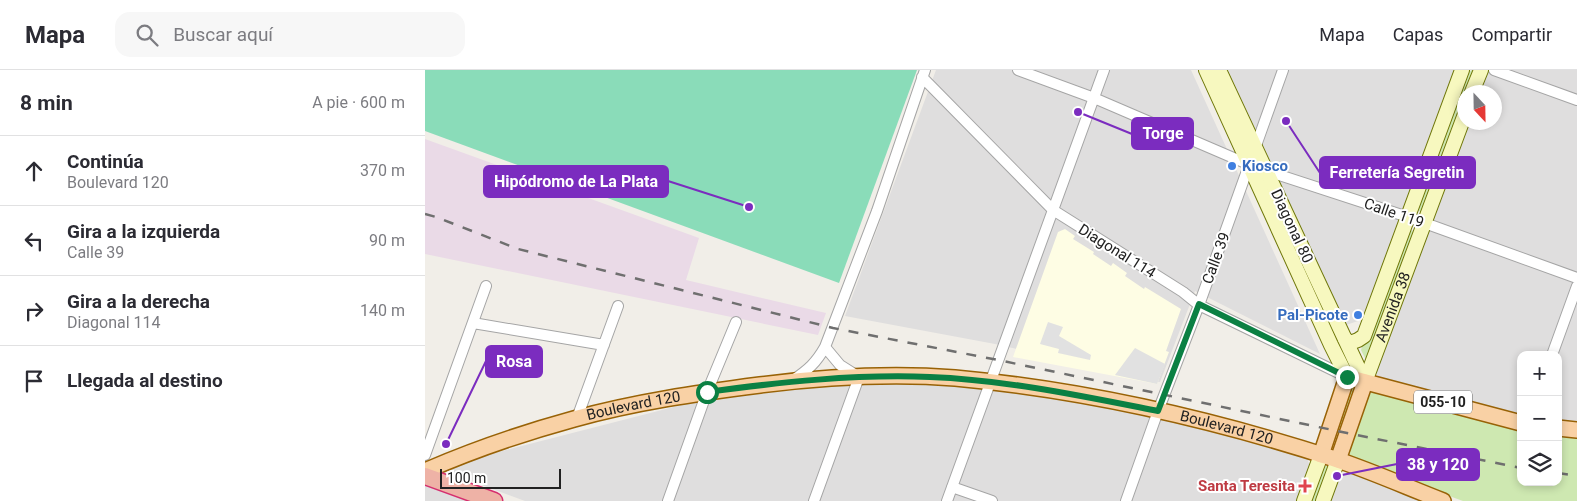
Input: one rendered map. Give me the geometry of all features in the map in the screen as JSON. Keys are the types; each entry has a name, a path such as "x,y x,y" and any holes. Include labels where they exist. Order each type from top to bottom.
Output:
{"highway":[{"path":"425,476 494,501"}],"main road":[{"name":"Diagonal 80","path":"1207,70 1327,338 1347,377"},
{"name":"Diagonal 80","path":"1219,70 1365,382"},
{"name":"Avenida 38","path":"1345,338 1350,342 1364,336 1462,70"},
{"path":"1475,85 1481,70"},
{"name":"Avenida 38","path":"1323,501 1365,382 1459,130"},
{"name":"Boulevard 120","path":"425,471 495,444 577,418 672,398 792,381 859,377 929,377 1055,390 1243,431 1338,460 1443,501"},
{"path":"1304,501 1347,377 1365,382"},
{"name":"055-10","path":"1365,382 1517,422"},
{"path":"1562,428 1577,430"}],"street":[{"name":"Calle 119","path":"1017,70 1094,98 1267,171 1408,217 1577,278"},
{"path":"947,501 1104,70"},
{"name":"Calle 39","path":"1126,501 1283,70"},
{"path":"1494,70 1577,100"},
{"path":"792,381 809,370 825,348 877,211 923,73"},
{"name":"Diagonal 114","path":"923,73 1053,210 1199,304 1347,377"},
{"path":"425,455 486,286"},
{"path":"1553,351 1577,286"},
{"path":"577,418 618,306"},
{"path":"668,501 707,392 736,322"},
{"path":"473,323 604,345"},
{"path":"814,501 859,377 839,365 825,348"},
{"path":"952,488 992,501"}],"shaded area":[{"path":"936,70 1191,70 1320,354 1195,291 1160,382 995,344 845,316"},
{"path":"1228,70 1457,70 1367,318 1346,325"},
{"path":"1488,70 1577,70 1577,422 1562,420 1562,351 1517,351 1517,416 1378,377 1376,372 1466,130 1502,130 1502,85 1483,85"},
{"path":"425,139 699,238 686,280 826,313 818,335 425,254"},
{"path":"1065,229 1075,236 1073,239 1094,252 1093,254 1111,266 1113,263 1127,273 1125,276 1144,289 1145,287 1181,309 1166,351 1169,352 1157,384 1013,357 1058,232"},
{"path":"1048,322 1063,327 1059,336 1091,355 1090,360 1058,353 1059,349 1040,344"},
{"path":"1135,348 1165,364 1157,384 1115,375"},
{"path":"844,384 983,384 1144,411 1307,457 1311,471 1299,501 525,501 449,473 455,463 697,401"},
{"path":"1354,472 1429,501 1330,501 1344,473"},
{"path":"435,482 486,501 425,501 425,485"}],"green space":[{"path":"425,70 917,70 839,283 425,131"},
{"path":"1472,70 1476,76 1472,85 1462,85 1466,73"},
{"path":"1457,97 1457,124 1425,210 1420,212 1416,207"},
{"path":"1412,230 1415,236 1367,362 1361,350 1407,233"},
{"path":"1356,386 1345,430 1338,428 1351,389"},
{"path":"1378,389 1517,428 1517,486 1562,486 1562,434 1577,436 1577,501 1463,501 1350,460 1346,453 1364,397"},
{"path":"1329,465 1332,470 1320,501 1310,501 1322,467"}],"railway":[{"path":"425,214 518,249 833,328 998,360 1517,467"},
{"path":"1562,474 1577,476"}],"place":[{"name":"Torge","path":"1078,112"},
{"name":"Ferretería Segretin","path":"1286,121"},
{"name":"Kiosco","path":"1232,166"},
{"name":"Hipódromo de La Plata","path":"749,207"},
{"name":"Pal-Picote","path":"1358,315"},
{"name":"Rosa","path":"446,444"},
{"name":"38 y 120","path":"1337,476"},
{"name":"Santa Teresita","path":"1305,486"}],"route":[{"path":"707,392 792,381 859,377 954,378 1055,390 1158,411 1199,304 1347,377"}]}
